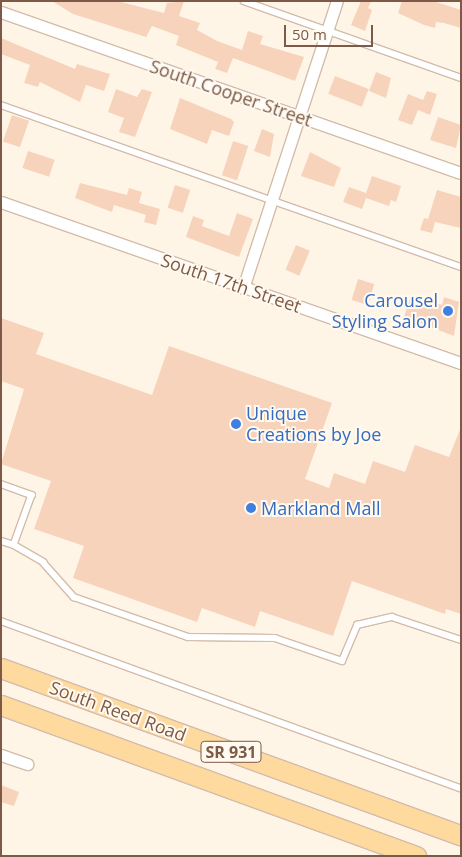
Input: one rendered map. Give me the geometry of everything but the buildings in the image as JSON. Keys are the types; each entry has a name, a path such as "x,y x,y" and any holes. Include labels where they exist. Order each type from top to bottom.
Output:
{"main road":[{"name":"South Reed Road","path":"1,668 461,835"},
{"name":"South Reed Road","path":"1,705 416,856"}],"street":[{"path":"243,288 338,1"},
{"name":"South Cooper Street","path":"1,12 461,173"},
{"name":"South 17th Street","path":"1,202 461,363"},
{"path":"1,755 27,764"}],"lane":[{"path":"244,1 461,78"},
{"path":"1,105 461,267"},
{"path":"1,484 32,495 14,545"},
{"path":"1,541 14,545 43,562 74,597 188,637 275,638 342,661 357,625 392,616 461,640"},
{"path":"1,621 461,788"}],"place":[{"name":"Carousel Styling Salon","path":"448,311"},
{"name":"Unique Creations by Joe","path":"236,424"},
{"name":"Markland Mall","path":"251,508"}]}
